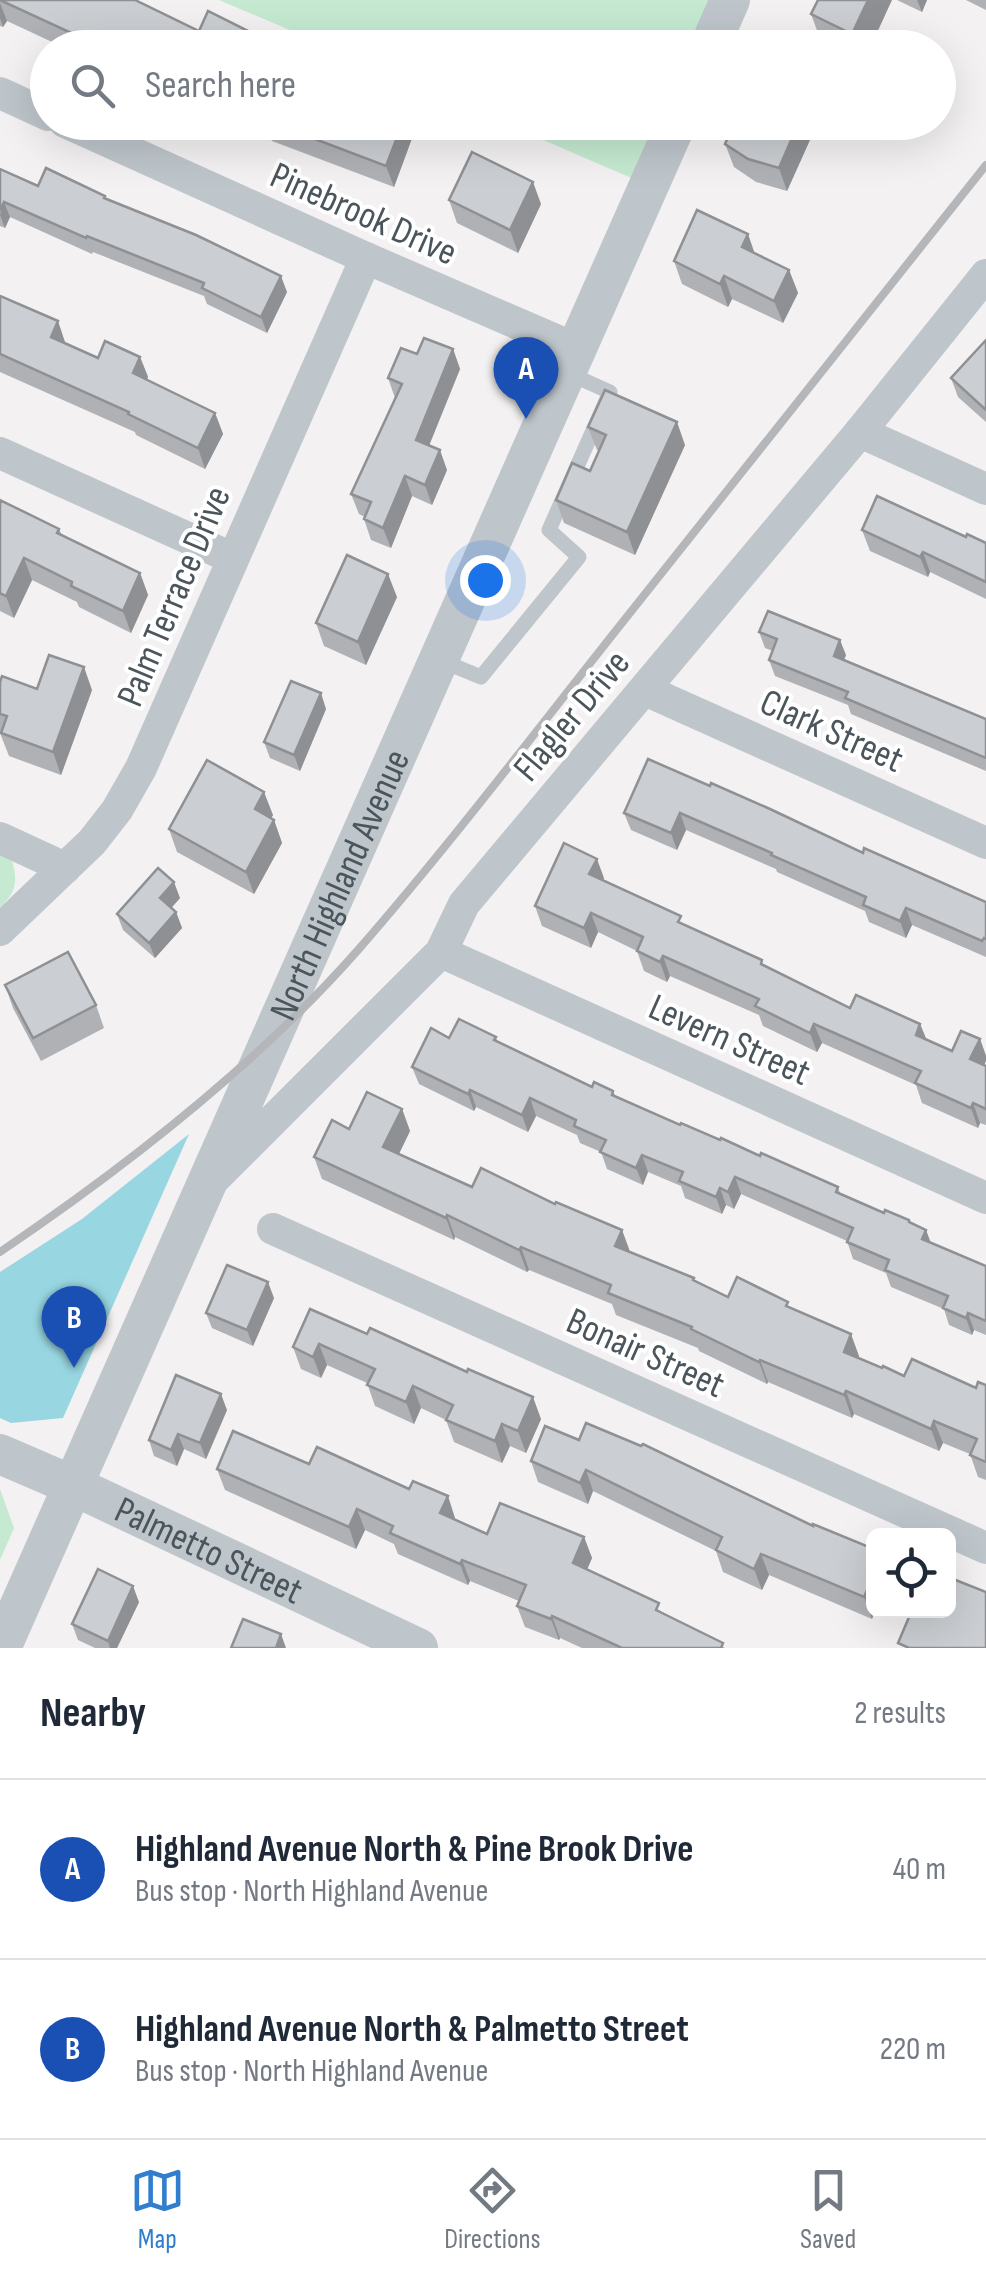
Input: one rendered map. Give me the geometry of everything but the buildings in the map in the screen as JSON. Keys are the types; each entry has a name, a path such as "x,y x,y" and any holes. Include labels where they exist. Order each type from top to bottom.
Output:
{"street":[{"path":"717,30 730,0"},
{"path":"0,93 30,106"},
{"name":"Pinebrook Drive","path":"105,140 366,258 571,361"},
{"name":"North Highland Avenue","path":"2,1648 669,140"},
{"name":"Palm Terrace Drive","path":"0,930 92,842 117,810 141,768 366,258"},
{"name":"Flagler Drive","path":"203,1190 441,952 464,904 860,432 986,275"},
{"path":"860,432 986,488"},
{"path":"0,453 232,558"},
{"name":"Clark Street","path":"645,690 986,843"},
{"path":"0,838 65,868"},
{"name":"Levern Street","path":"441,952 986,1198"},
{"name":"Bonair Street","path":"273,1229 986,1548"},
{"name":"Palmetto Street","path":"0,1454 74,1486 397,1644"}],"lane":[{"path":"439,660 481,677 579,557 549,530 610,392 571,361"}],"green space":[{"path":"219,0 715,0 702,30 290,30"},
{"path":"543,140 654,140 636,180"},
{"path":"0,853 12,861 15,881 0,907"},
{"path":"0,1489 14,1528 0,1560"}],"water":[{"path":"189,1134 63,1418 11,1423 0,1418 0,1272 82,1219"}],"railway":[{"path":"0,1252 95,1185 188,1112 319,993 488,793 986,165"}],"place":[{"name":"Highland Avenue North & Pine Brook Drive","path":"526,419"},
{"name":"Highland Avenue North & Palmetto Street","path":"74,1368"}]}
